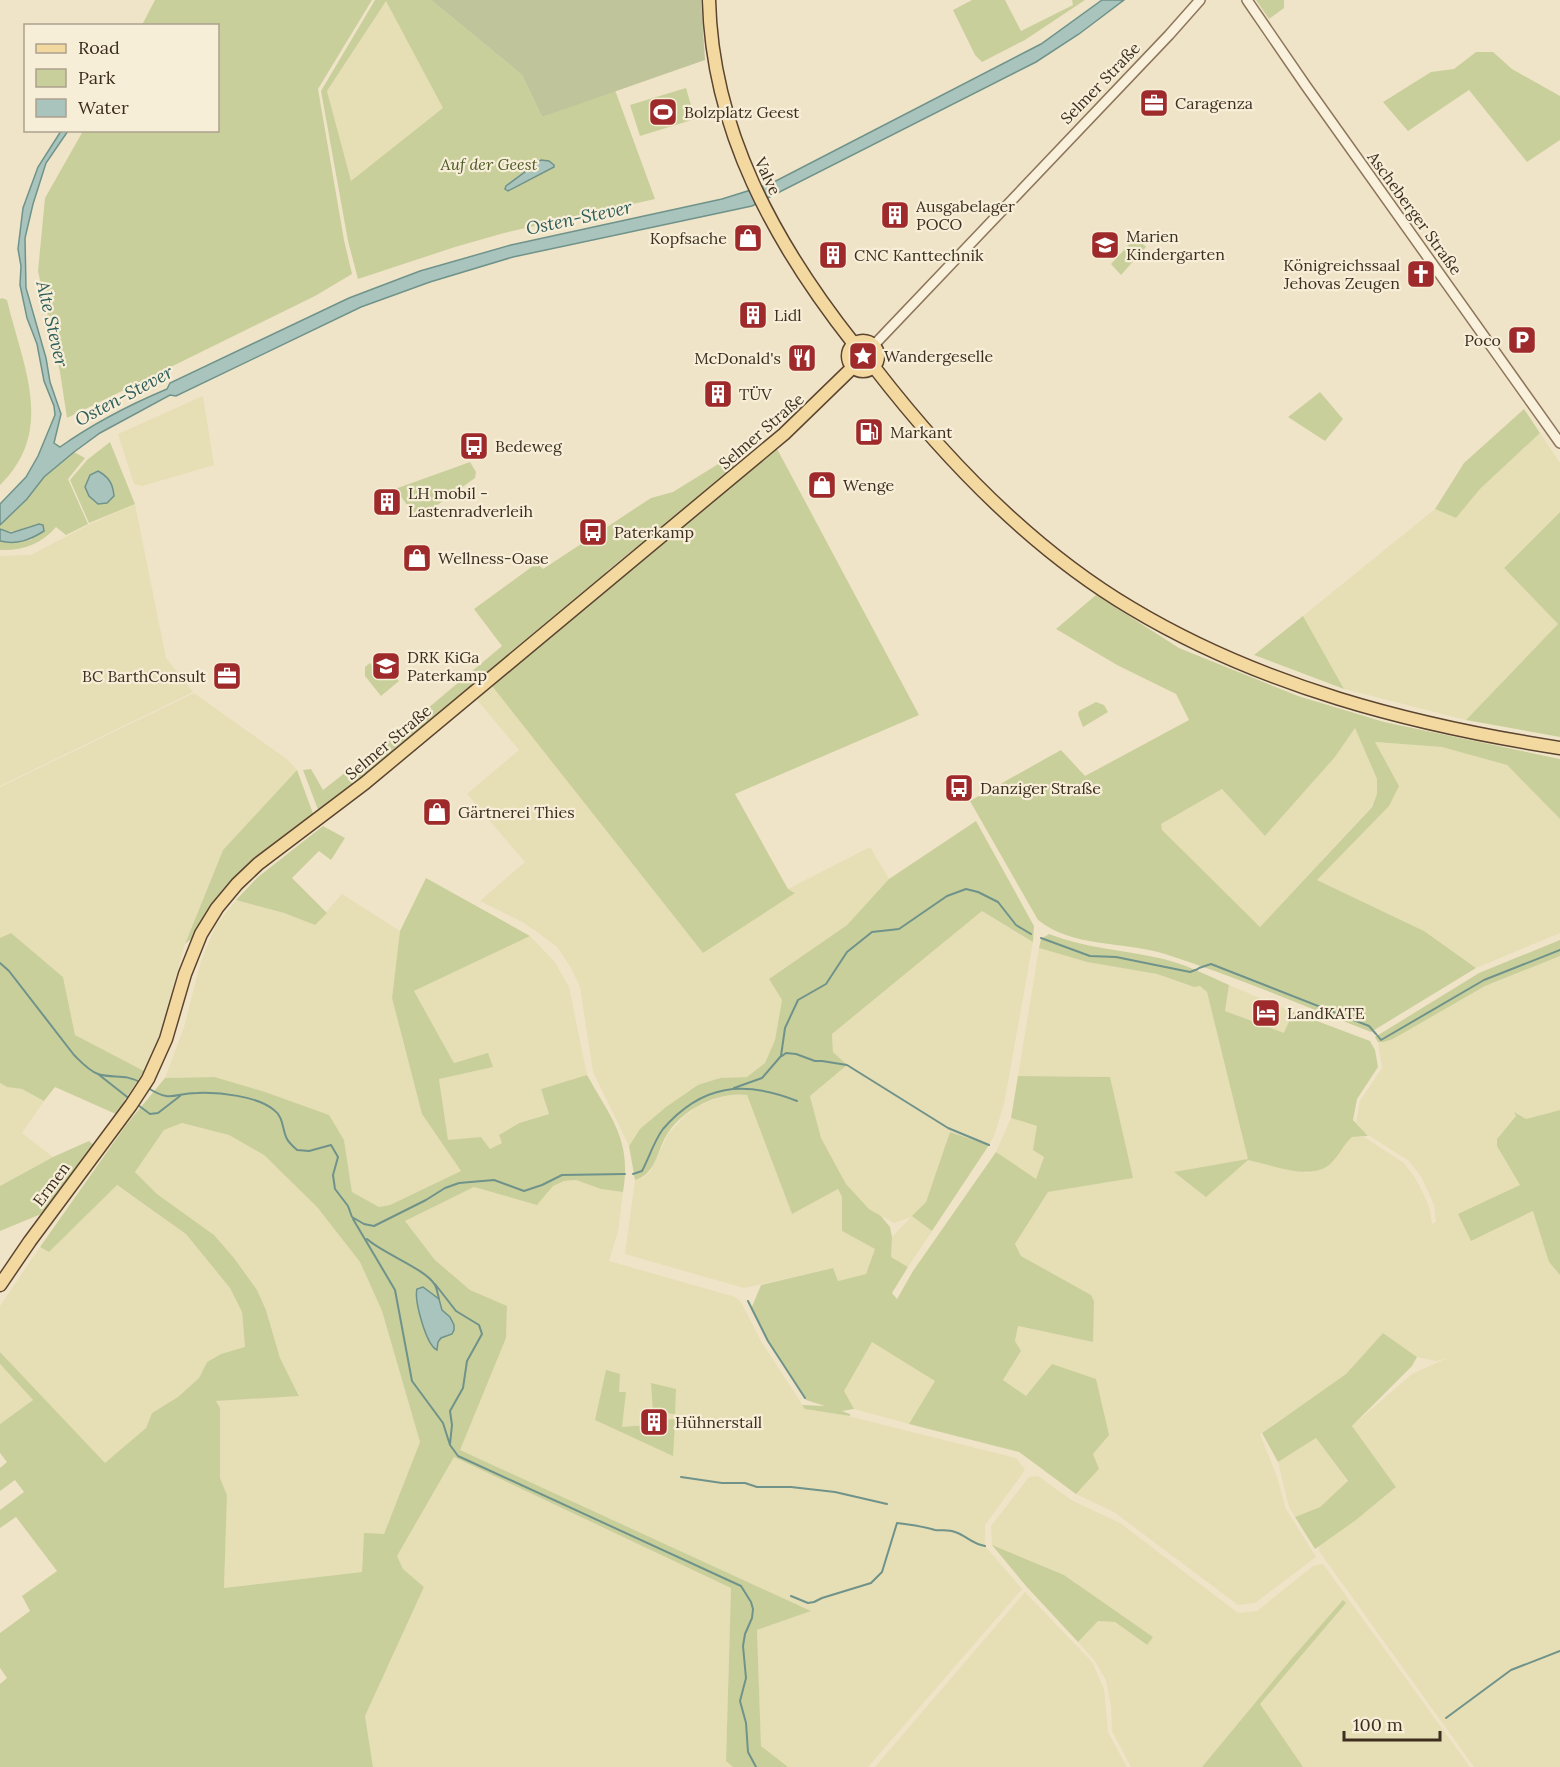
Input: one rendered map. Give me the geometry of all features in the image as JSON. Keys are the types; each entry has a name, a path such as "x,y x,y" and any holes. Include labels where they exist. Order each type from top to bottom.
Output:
{"main road":[{"name":"Valve","path":"709,0 712,52 717,80 734,140 752,182 791,256 826,308 854,344"},
{"path":"865,341 874,345 879,356 874,367 864,371 853,367 848,355 854,344 865,341"},
{"name":"Selmer Straße","path":"139,1093 166,1039 185,974 201,934 217,908 237,884 258,864 348,797 784,434 853,367"},
{"path":"874,367 961,469 1019,525 1102,589 1159,624 1196,644 1254,669 1350,702 1443,726 1560,748"},
{"name":"Ermen","path":"0,1286 30,1241 139,1093"}],"street":[{"name":"Selmer Straße","path":"874,345 1200,0"},
{"name":"Ascheberger Straße","path":"1247,0 1560,443"}],"shaded area":[{"path":"386,0 444,108 351,182 327,91"},
{"path":"203,396 214,465 142,486 134,484 118,434"},
{"path":"1540,433 1560,463 1560,512 1504,568 1558,624 1466,720 1344,689 1303,616 1435,509 1456,518 1480,489"},
{"path":"135,504 166,658 193,692 0,786 0,556 31,555 90,524"},
{"path":"492,686 703,953 795,892 788,889 870,847 889,879 847,925 769,979 782,1000 775,1040 765,1063 747,1077 720,1078 640,1129 629,1146 593,1072 580,987 570,966 557,947 540,934 524,923 480,901 525,862 467,794 519,750 477,700"},
{"path":"194,693 288,760 297,770 223,850 185,944 157,1043 144,1071 75,1035 63,977 11,933 0,938 0,787"},
{"path":"1355,728 1377,779 1377,794 1371,807 1260,927 1161,830 1161,824 1222,789 1265,836 1335,757"},
{"path":"1375,742 1442,747 1507,765 1560,819 1560,933 1476,968 1424,931 1317,880 1388,806"},
{"path":"342,894 400,931 392,998 422,1114 461,1171 390,1205 379,1207 352,1192 344,1140 214,1077 165,1078 184,1027 201,961 216,925 236,900 284,913 315,925"},
{"path":"982,911 1033,942 1004,1104 989,1145 950,1132 926,1202 913,1216 932,1231 908,1267 891,1257 892,1237 911,1217 894,1223 869,1209 846,1184 821,1138 810,1096 846,1065 833,1052 832,1034"},
{"path":"530,936 554,961 569,987 587,1075 541,1089 549,1114 518,1123 499,1135 502,1143 490,1149 481,1137 448,1141 439,1078 492,1067 487,1054 454,1063 414,991"},
{"path":"1039,948 1087,962 1157,974 1193,987 1200,986 1207,992 1249,1159 1308,1173 1320,1170 1334,1161 1343,1145 1352,1137 1364,1137 1404,1163 1416,1179 1425,1197 1432,1224 1436,1222 1434,1205 1422,1178 1409,1161 1365,1133 1356,1122 1360,1101 1382,1068 1378,1042 1393,1039 1485,986 1560,956 1560,1110 1526,1119 1515,1113 1516,1116 1497,1139 1520,1185 1482,1236 1534,1211 1549,1262 1560,1275 1560,1767 1474,1767 1319,1551 1319,1546 1356,1520 1396,1487 1352,1426 1412,1374 1447,1358 1436,1361 1417,1357 1383,1333 1346,1374 1260,1434 1277,1477 1286,1509 1316,1557 1255,1603 1238,1605 1114,1512 1076,1494 1099,1469 1026,1396 1003,1380 1021,1351 1015,1341 1017,1326 1093,1342 1091,1295 1021,1256 1015,1244 1048,1192 1132,1178 1110,1077 1018,1076"},
{"path":"1229,985 1293,1012 1284,1034 1225,1011"},
{"path":"0,1083 7,1087 22,1089 44,1101 22,1133 53,1157 0,1186"},
{"path":"736,1093 747,1095 792,1214 838,1189 842,1197 842,1231 875,1249 866,1274 838,1281 833,1268 744,1288 625,1254 635,1180 643,1178 650,1172 668,1134 684,1117 698,1106"},
{"path":"1011,1118 1037,1126 1044,1157 1036,1180 996,1152"},
{"path":"182,1123 229,1135 264,1155 317,1207 360,1262 382,1311 420,1442 384,1534 364,1534 362,1572 224,1588 227,1495 220,1478 220,1408 216,1401 299,1395 280,1358 266,1310 257,1290 234,1258 214,1235 157,1194 135,1172 164,1130"},
{"path":"576,1180 601,1189 623,1192 618,1232 609,1261 735,1297 741,1302 761,1341 805,1409 844,1415 1016,1458 1025,1470 985,1525 985,1546 1022,1589 868,1767 788,1767 761,1746 757,1630 811,1611 459,1450 506,1338 507,1307 470,1290 435,1260 405,1221 474,1187 537,1205 553,1186 564,1181"},
{"path":"116,1185 187,1234 230,1288 242,1312 245,1348 221,1354 207,1362 199,1378 178,1397 152,1413 146,1428 105,1464 0,1352 0,1306 40,1247 49,1252"},
{"path":"872,1342 936,1381 909,1424 854,1409 848,1401 844,1391"},
{"path":"0,1364 33,1400 0,1424"},
{"path":"1316,1438 1348,1482 1320,1507 1295,1517 1289,1507 1278,1462"},
{"path":"454,1457 731,1588 726,1761 733,1767 373,1767 365,1716 424,1587 403,1569 397,1556"},
{"path":"1038,1476 1073,1501 1120,1523 1238,1613 1257,1611 1313,1566 1323,1564 1470,1767 1303,1767 1257,1701 1202,1767 1131,1767 1112,1731 1111,1706 1106,1680 1095,1661 1078,1642 1098,1621 1115,1622 1146,1645 1153,1637 1064,1575 992,1545 991,1526 1029,1477"},
{"path":"1025,1592 1092,1662 1104,1689 1108,1732 1127,1767 875,1767"}],"green space":[{"path":"155,0 372,0 318,89 352,274 315,296 67,418 60,372 38,271 45,198 82,132 219,132 219,24 143,24"},
{"name":"Auf der Geest","path":"375,0 431,0 522,75 542,117 615,90 655,199 504,233 358,279 348,241 321,91","holes":["386,1 443,108 351,181 327,91"]},
{"path":"431,0 701,0 705,60 542,117 522,75"},
{"path":"972,0 1005,0 1021,31 1073,5 1072,0 1085,0 1025,40 982,62 975,55 953,10"},
{"path":"1256,0 1284,0 1284,8 1269,19"},
{"path":"1476,52 1493,52 1512,69 1560,96 1560,140 1527,162 1469,90 1408,131 1383,102 1431,72 1454,69"},
{"name":"Bolzplatz Geest","path":"686,88 695,119 640,136 630,105"},
{"path":"1136,237 1146,247 1121,275 1111,264"},
{"path":"0,299 7,300 22,355 31,400 31,422 26,444 17,465 0,485"},
{"path":"863,345 871,348 874,356 871,364 863,367 855,364 852,356 855,348"},
{"path":"1320,392 1343,419 1325,441 1288,417"},
{"path":"1524,409 1540,433 1480,489 1456,518 1435,509 1464,463"},
{"path":"110,442 135,504 89,523 70,480 87,460"},
{"path":"775,445 919,715 735,794 788,889 795,893 703,953 492,686"},
{"path":"74,452 85,458 68,479 88,524 66,535 56,527 44,538 31,545 0,550 0,541 9,543 31,540 43,525 32,525 12,531 0,529 0,525 27,499 44,477"},
{"path":"728,458 737,470 637,552 634,549 606,572 608,576 320,815 303,770 311,769 323,790 356,764 359,766 502,646 474,609 537,563 543,569 651,498 673,492"},
{"path":"470,462 476,472 475,478 418,519 395,489"},
{"path":"1560,512 1560,737 1466,720 1558,624 1504,568"},
{"path":"1096,595 1179,648 1298,696 1384,722 1560,759 1560,819 1507,765 1442,747 1375,742 1399,786 1389,806 1317,880 1424,931 1476,968 1371,1032 1243,981 1165,954 1083,940 1052,929 1038,920 970,801 1061,750 1085,776 1189,720 1176,694 1117,665 1056,629","holes":["1355,728 1377,779 1377,794 1372,807 1260,927 1162,830 1161,824 1222,789 1265,836 1335,757"]},
{"path":"1303,616 1344,689 1254,655"},
{"path":"370,663 381,677 394,667 394,675 399,681 381,696 365,676 365,667"},
{"path":"1096,702 1104,705 1108,712 1083,727 1079,711"},
{"path":"297,770 315,819 276,847 197,934 185,944 223,850"},
{"path":"976,821 1034,926 1033,942 982,911 832,1034 833,1052 847,1065 810,1096 821,1138 846,1184 869,1209 881,1216 890,1227 891,1257 908,1267 892,1293 897,1299 913,1271 996,1152 1036,1179 1044,1157 1033,1150 1037,1126 1011,1118 1018,1076 1110,1077 1133,1178 1048,1192 1015,1244 1021,1256 1091,1295 1094,1301 1093,1342 1018,1326 1015,1341 1021,1351 1003,1380 1026,1396 1052,1364 1096,1379 1109,1435 1093,1454 1099,1469 1076,1494 1019,1452 909,1424 935,1381 872,1342 844,1391 854,1409 842,1411 850,1416 805,1409 802,1405 825,1406 806,1400 767,1341 751,1309 761,1285 833,1268 838,1281 866,1274 875,1249 842,1231 842,1197 838,1189 792,1214 747,1095 713,1099 701,1104 681,1118 666,1136 651,1168 635,1180 629,1146 640,1129 666,1107 698,1085 720,1078 747,1077 765,1063 775,1040 782,1000 769,979 847,925 889,879"},
{"path":"323,826 345,838 331,860 319,851 292,878 327,913 315,925 284,913 236,900 258,877"},
{"path":"426,878 530,936 414,991 454,1063 488,1053 493,1067 439,1079 448,1140 481,1137 490,1149 502,1143 499,1135 519,1123 549,1114 541,1089 587,1075 617,1130 625,1158 623,1192 601,1189 576,1180 564,1181 553,1186 537,1205 474,1187 405,1221 435,1260 470,1290 507,1306 506,1338 460,1450 811,1611 757,1630 761,1746 788,1767 733,1767 726,1761 731,1588 454,1457 397,1556 403,1569 424,1587 365,1716 373,1767 0,1767 0,1684 7,1678 0,1668 0,1633 30,1611 22,1596 57,1571 16,1517 0,1528 0,1510 24,1492 15,1480 0,1491 0,1468 7,1462 0,1453 0,1424 33,1400 0,1364 0,1352 105,1463 146,1428 152,1413 178,1397 199,1378 207,1362 221,1354 245,1347 242,1312 230,1288 186,1234 117,1185 49,1252 40,1247 126,1125 165,1078 214,1077 329,1115 344,1140 352,1192 379,1207 390,1205 461,1171 422,1114 392,998 400,931","holes":["182,1123 229,1135 264,1155 317,1207 360,1262 382,1311 420,1442 384,1534 364,1533 362,1572 224,1588 227,1495 220,1478 220,1408 216,1401 299,1396 280,1358 266,1310 257,1290 234,1258 214,1235 157,1194 135,1172 164,1130"]},
{"path":"11,933 63,977 75,1035 144,1071 124,1101 118,1115 55,1087 44,1101 22,1089 7,1087 0,1083 0,938"},
{"path":"1049,934 1090,946 1168,960 1195,970 1229,985 1225,1011 1284,1033 1293,1012 1370,1041 1375,1050 1378,1067 1357,1099 1353,1120 1368,1136 1352,1137 1334,1160 1326,1167 1316,1171 1294,1171 1248,1160 1206,1197 1174,1172 1248,1159 1207,992 1200,986 1194,987 1157,974 1087,962 1039,948 1041,939"},
{"path":"1560,940 1560,956 1485,986 1393,1039 1378,1042 1375,1037 1479,973"},
{"path":"1560,1110 1560,1275 1549,1262 1533,1211 1471,1241 1458,1214 1520,1185 1497,1146 1497,1139 1516,1116 1514,1112 1526,1119"},
{"path":"950,1132 989,1145 932,1231 912,1216 926,1202"},
{"path":"89,1141 96,1147 46,1212 0,1231 0,1186 53,1157"},
{"path":"1383,1333 1417,1357 1412,1366 1352,1426 1396,1487 1356,1520 1315,1549 1295,1517 1320,1507 1348,1481 1316,1438 1278,1462 1262,1433 1346,1374"},
{"path":"606,1370 620,1374 619,1392 626,1392 622,1427 661,1424 662,1420 703,1417 703,1421 675,1423 673,1456 595,1420"},
{"path":"651,1383 676,1389 675,1414 653,1412"},
{"path":"992,1545 1064,1575 1153,1637 1147,1645 1115,1622 1098,1621 1078,1642"},
{"path":"1343,1600 1346,1603 1260,1704 1303,1767 1202,1767 1293,1657"}],"water":[{"path":"1102,0 1124,0 1079,34 1036,62 752,206 513,257 430,282 361,307 176,396 170,395 100,433 74,452 44,477 27,499 0,525 0,504 26,477 38,456 55,415 54,406 44,381 37,344 27,318 20,285 21,266 18,249 23,208 38,167 60,132 67,132 46,163 25,238 26,288 46,358 50,382 61,414 54,443 60,447 112,415 167,389 170,383 349,298 420,271 511,245 722,199 770,184 1041,44"},
{"path":"541,160 549,161 554,167 508,191 505,189 506,186"},
{"path":"98,471 108,478 113,488 114,496 107,503 98,504 89,496 85,487 90,475"},
{"path":"39,524 43,525 44,531 34,537 18,542 0,541 0,529 11,533"},
{"path":"423,1287 439,1299 442,1310 450,1317 454,1325 452,1334 441,1338 438,1342 437,1350 429,1340 419,1312 417,1289"}],"waterway":[{"path":"734,1088 762,1078 781,1056 785,1028 798,1000 826,984 847,952 872,932 899,929 947,896 966,889 998,902 1016,925 1031,934"},
{"path":"1041,938 1090,956 1116,957 1190,972 1198,969"},
{"path":"1377,1035 1381,1040 1484,980 1560,950"},
{"path":"0,963 9,971 85,1066 98,1074 130,1078 141,1083"},
{"path":"1199,968 1211,964 1369,1026 1376,1034"},
{"path":"782,1056 786,1053 796,1054 815,1061 847,1065 948,1128 989,1145"},
{"path":"98,1074 131,1100"},
{"path":"148,1088 168,1096 216,1093 248,1098 267,1105 280,1116 287,1139 297,1150 309,1151 331,1145 338,1157 333,1175 335,1189 348,1206 352,1217 364,1224 374,1226 445,1188 459,1183 494,1180 524,1191 562,1175 625,1174"},
{"path":"633,1174 642,1171 663,1129 678,1114 709,1095 725,1090 759,1090 797,1101"},
{"path":"138,1105 150,1114 158,1113 180,1096"},
{"path":"353,1219 395,1290 412,1381 443,1423 450,1445 458,1456 741,1586 753,1609 743,1646 746,1678 740,1701 746,1723 748,1752 756,1767"},
{"path":"367,1239 423,1273 435,1285 439,1299"},
{"path":"435,1284 456,1311 479,1325 482,1334 467,1361 463,1388 450,1411 452,1425 450,1444"},
{"path":"748,1301 768,1341 805,1398"},
{"path":"681,1477 722,1483 745,1483 757,1487 791,1487 835,1492 887,1504"},
{"path":"791,1596 808,1603 871,1583 882,1572 897,1523 952,1531 985,1546"},
{"path":"1446,1718 1511,1670 1560,1651"}],"place":[{"name":"Caragenza","path":"1154,103"},
{"name":"Bolzplatz Geest","path":"663,112"},
{"name":"Ausgabelager POCO","path":"895,215"},
{"name":"Kopfsache","path":"748,238"},
{"name":"Marien Kindergarten","path":"1105,245"},
{"name":"CNC Kanttechnik","path":"833,255"},
{"name":"Königreichssaal Jehovas Zeugen","path":"1421,274"},
{"name":"Lidl","path":"753,315"},
{"name":"Poco","path":"1522,340"},
{"name":"Wandergeselle","path":"863,356"},
{"name":"McDonald's","path":"802,358"},
{"name":"TÜV","path":"718,394"},
{"name":"Markant","path":"869,432"},
{"name":"Bedeweg","path":"474,446"},
{"name":"Wenge","path":"822,485"},
{"name":"LH mobil - Lastenradverleih","path":"387,502"},
{"name":"Paterkamp","path":"593,532"},
{"name":"Wellness-Oase","path":"417,558"},
{"name":"DRK KiGa Paterkamp","path":"386,666"},
{"name":"BC BarthConsult","path":"227,676"},
{"name":"Danziger Straße","path":"959,788"},
{"name":"Gärtnerei Thies","path":"437,812"},
{"name":"LandKATE","path":"1266,1013"},
{"name":"Hühnerstall","path":"654,1422"}],"water label":[{"name":"Osten-Stever","path":"579,218"},
{"name":"Alte Stever","path":"52,324"},
{"name":"Osten-Stever","path":"124,396"}]}
